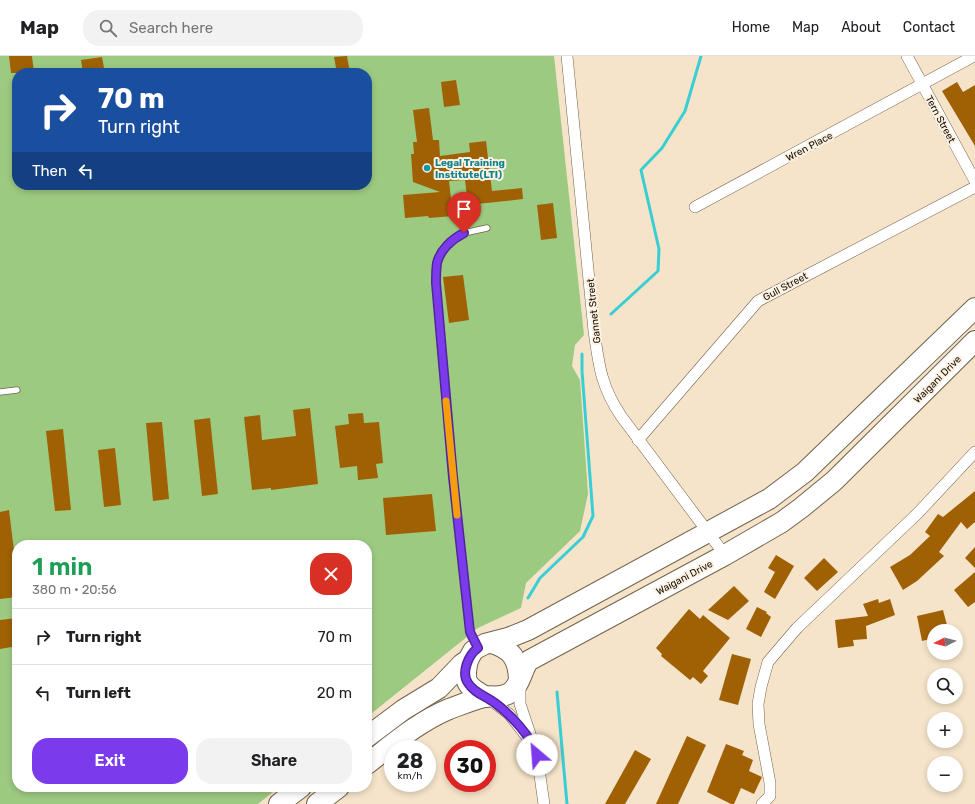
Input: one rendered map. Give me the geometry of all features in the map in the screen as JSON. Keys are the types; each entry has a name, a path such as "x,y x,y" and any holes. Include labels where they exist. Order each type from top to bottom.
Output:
{"highway":[{"path":"372,733 403,710 439,688 462,664 479,650 528,630 769,499 805,472 975,308"},
{"name":"Waigani Drive","path":"372,760 400,738 447,710 486,697 506,695 512,691 530,660 725,555 782,522 834,481 975,341"},
{"path":"486,697 471,688 466,682 464,676 479,650 501,646 517,661 520,679"},
{"path":"279,804 295,792"},
{"path":"318,804 333,792"}],"street":[{"name":"Gannet Street","path":"567,56 594,331 600,369 607,393 620,416 725,555"},
{"name":"Tern Street","path":"907,56 975,181"},
{"name":"Wren Place","path":"695,207 974,56"},
{"name":"Gull Street","path":"638,440 758,300 975,186"},
{"path":"762,804 770,796 770,783 759,724 758,704 768,662 797,628 917,514 975,452"},
{"path":"520,679 520,704 539,764 544,804"},
{"path":"486,697 508,714 533,744"}],"lane":[{"path":"479,650 470,632 453,477 436,283 437,263 442,253 454,238 464,233 487,228"},
{"path":"0,392 17,390"}],"green space":[{"path":"0,56 554,56 584,335 575,345 572,366 580,380 588,494 580,531 526,583 521,608 478,628 372,713 372,540 12,540 12,792 273,792 258,804 0,804"}],"building":[{"path":"9,56 32,56 33,68 12,68 11,73"},
{"path":"347,56 349,68 336,68 334,57"},
{"path":"102,57 104,68 82,68 81,60"},
{"path":"456,80 460,105 444,107 441,82"},
{"path":"957,82 963,92 975,85 975,146 942,91"},
{"path":"429,108 433,140 439,140 440,156 470,152 469,143 486,141 492,191 522,188 523,199 468,205 465,180 449,181 453,216 405,218 403,195 440,192 413,182 411,154 414,154 413,142 417,142 413,110"},
{"path":"553,203 557,238 541,240 537,205"},
{"path":"463,275 469,320 449,323 443,277"},
{"path":"310,408 318,484 271,490 271,488 252,490 244,417 260,415 262,440 296,436 293,410"},
{"path":"363,413 364,423 379,422 383,463 376,464 378,478 358,480 357,466 340,468 335,426 349,424 348,414"},
{"path":"210,418 218,494 202,496 194,420"},
{"path":"162,422 169,499 153,501 146,423"},
{"path":"63,429 71,510 55,511 46,431"},
{"path":"115,448 121,505 104,507 98,450"},
{"path":"975,491 975,522 967,529 961,522 939,552 944,556 917,581 903,590 890,567 910,555 930,536 925,532 938,514 943,517"},
{"path":"432,494 436,531 386,535 383,498"},
{"path":"9,510 13,540 12,598 0,599 0,512"},
{"path":"975,547 975,568 965,558"},
{"path":"776,555 794,566 775,599 764,592 775,572 768,568"},
{"path":"824,558 838,572 817,591 804,578"},
{"path":"975,572 975,602 968,607 954,590"},
{"path":"734,586 749,601 728,620 708,610"},
{"path":"878,599 879,603 890,599 895,615 866,626 867,639 853,640 854,646 838,648 835,620 868,616 863,604"},
{"path":"757,607 767,612 766,613 771,617 761,637 746,629"},
{"path":"689,609 700,619 703,615 730,638 703,671 708,676 701,684 693,677 690,680 661,656 662,654 656,648"},
{"path":"943,610 947,624 927,624 927,640 922,641 917,616"},
{"path":"12,619 12,647 0,649 0,620"},
{"path":"732,654 751,659 738,705 719,700"},
{"path":"687,736 706,745 678,804 656,804"},
{"path":"726,744 744,751 742,755 753,760 749,771 762,777 754,794 741,788 734,804 731,804 707,792"},
{"path":"635,750 651,759 625,804 605,804"}],"waterway":[{"path":"611,314 658,271 659,249 641,170 662,148 685,111 701,56"},
{"path":"528,598 540,578 583,537 593,516 582,354"},
{"path":"557,692 567,804"}],"slow traffic":[{"path":"446,401 457,515"}],"place":[{"name":"Legal Training Institute(LTI)","path":"427,168"}],"route":[{"path":"464,233 454,238 442,253 437,263 436,283 453,477 470,632 478,648 473,651 468,660 464,676 466,682 471,688 496,704 508,714 533,744 537,755"}]}
